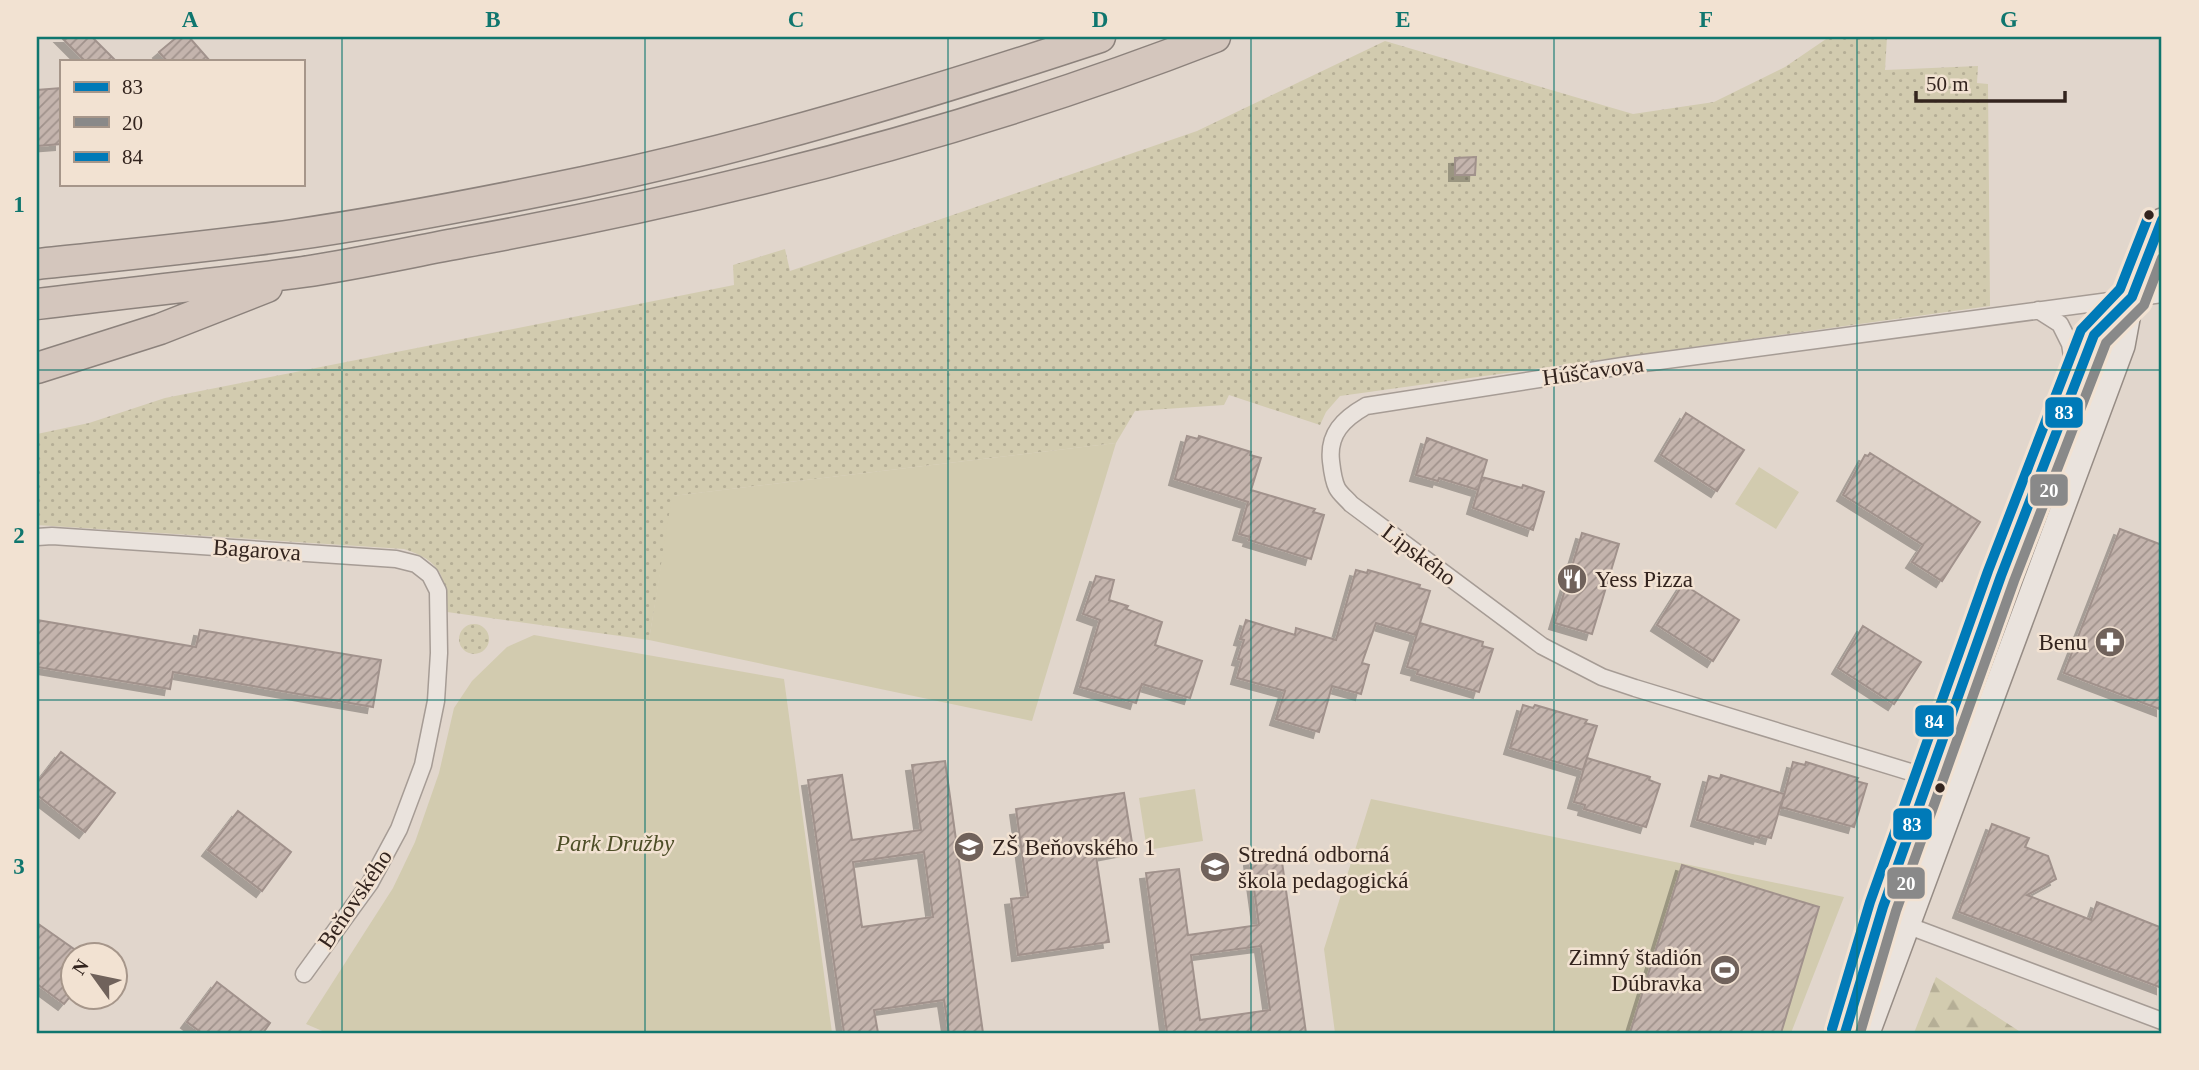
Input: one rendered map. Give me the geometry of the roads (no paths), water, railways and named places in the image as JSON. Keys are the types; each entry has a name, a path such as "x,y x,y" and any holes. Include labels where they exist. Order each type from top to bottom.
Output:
{"highway":[{"path":"970,80 1037,37"},
{"path":"37,264 294,235 585,182 725,149 970,80 1100,37"},
{"path":"37,303 306,271 592,219 859,153 1161,58 1215,37"},
{"path":"37,368 160,329 306,271"}],"street":[{"path":"1868,1033 2123,346 2132,297 2162,220"},
{"name":"Húščavova","path":"1330,452 1334,431 1350,414 1366,406 1629,365 2162,294"},
{"path":"1845,1033 1883,907 2001,576 2094,335 2132,297"},
{"path":"2038,310 2060,324 2070,344 2076,382"},
{"name":"Lipského","path":"1330,452 1337,489 1351,504 1560,658 1620,683 1930,778"},
{"name":"Bagarova","path":"37,537 396,559 416,564 430,575 438,591 439,616"},
{"name":"Beňovského","path":"304,974 370,883 400,829 423,765 436,701 439,616"},
{"path":"1883,907 1909,926 2162,1021"}],"place":[{"name":"Yess Pizza","path":"1572,579"},
{"name":"Benu","path":"2110,642"},
{"name":"ZŠ Beňovského 1","path":"969,847"},
{"name":"Stredná odborná škola pedagogická","path":"1215,867"},
{"name":"Zimný štadión Dúbravka","path":"1725,970"}],"park label":[{"name":"Park Družby","path":"615,843"}]}
